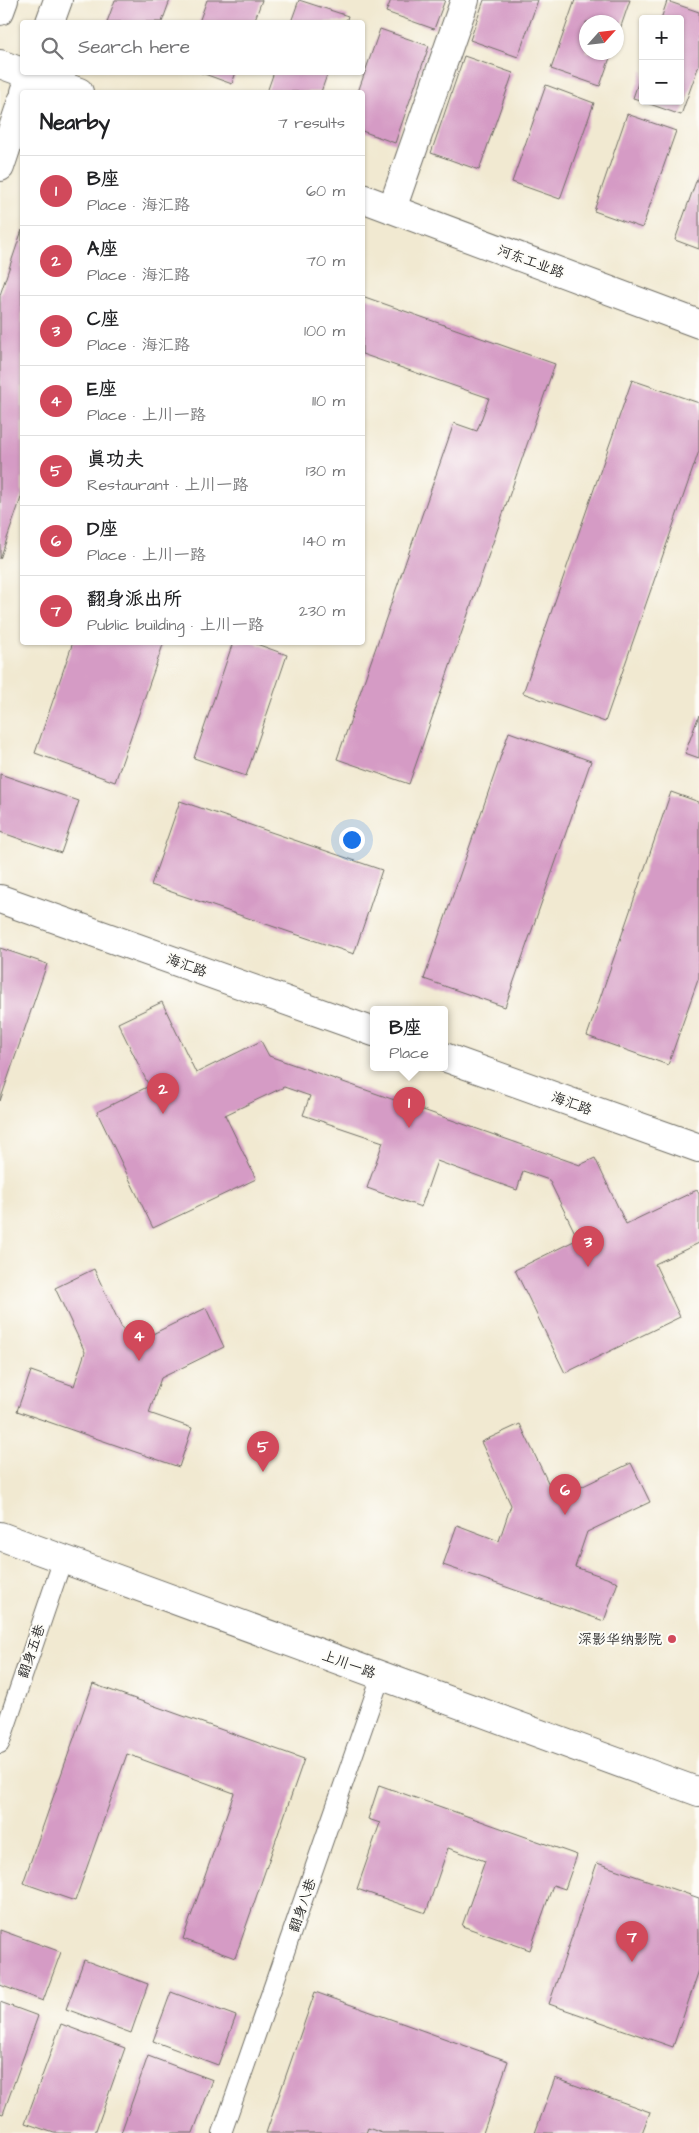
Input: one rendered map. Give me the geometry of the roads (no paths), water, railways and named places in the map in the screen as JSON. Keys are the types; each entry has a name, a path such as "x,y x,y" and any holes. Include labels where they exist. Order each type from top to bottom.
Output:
{"street":[{"path":"0,11 4,0"},
{"path":"51,20 58,0"},
{"path":"392,209 465,0"},
{"path":"0,64 20,74"},
{"path":"27,77 72,90"},
{"path":"0,167 20,107"},
{"name":"河东工业路","path":"365,199 699,324"},
{"name":"海汇路","path":"0,899 370,1031"},
{"name":"海汇路","path":"448,1058 699,1148"},
{"name":"上川一路","path":"0,1536 699,1792"}],"lane":[{"name":"翻身五巷","path":"0,1744 63,1559"},
{"name":"翻身八巷","path":"222,2133 381,1676"}],"place":[{"name":"A座","path":"163,1114"},
{"name":"B座","path":"409,1128"},
{"name":"C座","path":"588,1267"},
{"name":"E座","path":"139,1361"},
{"name":"真功夫","path":"263,1472"},
{"name":"D座","path":"565,1515"},
{"name":"深影华纳影院","path":"672,1639"},
{"name":"翻身派出所","path":"632,1962"}]}
